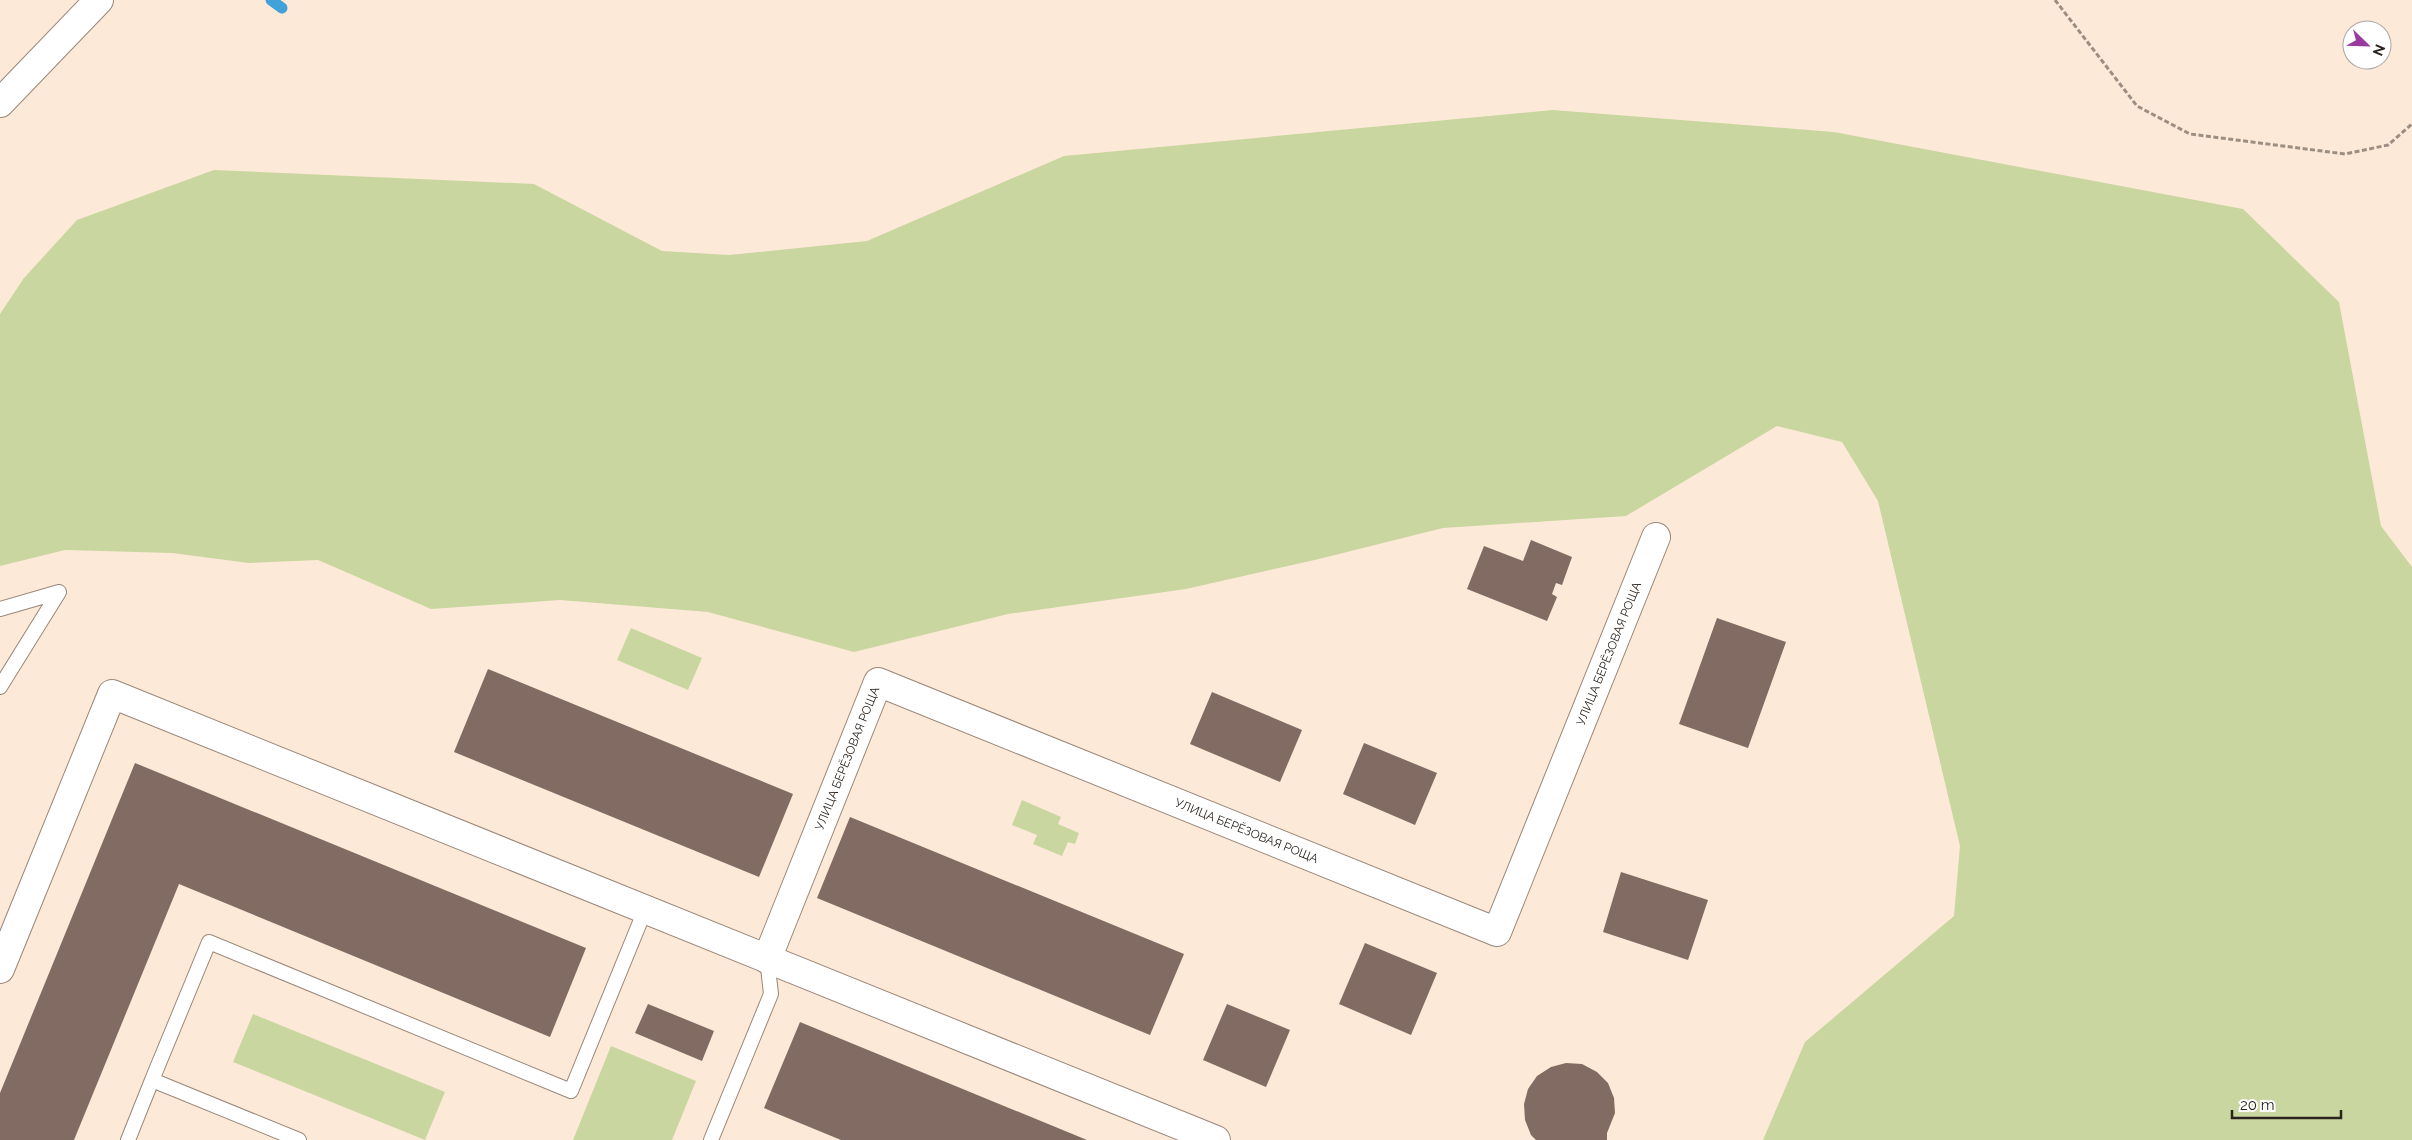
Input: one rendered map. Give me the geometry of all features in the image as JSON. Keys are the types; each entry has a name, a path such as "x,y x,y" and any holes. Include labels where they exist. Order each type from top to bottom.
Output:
{"street":[{"path":"0,103 99,0"},
{"name":"УЛИЦА БЕРЁЗОВАЯ РОЩА","path":"767,958 878,682 1497,932 1656,537"},
{"path":"0,970 112,694 1216,1140"}],"lane":[{"path":"0,609 59,592 0,687"},
{"path":"128,1140 209,942 571,1090 645,910"},
{"path":"712,1140 771,994 767,958"},
{"path":"152,1080 299,1140"}],"path":[{"path":"2055,0 2137,106 2190,134 2345,154 2388,145 2412,124"}],"green space":[{"path":"1553,110 1834,132 2243,209 2339,302 2381,526 2412,567 2412,1140 1763,1140 1805,1042 1954,916 1960,846 1878,501 1842,442 1777,426 1626,516 1443,528 1319,559 1186,589 1008,614 854,652 708,612 560,600 431,609 318,560 249,563 172,553 65,550 0,566 0,314 24,278 77,220 214,170 534,184 662,251 729,255 867,241 1064,156"},
{"path":"631,628 702,658 688,690 617,660"},
{"path":"1022,800 1061,817 1058,824 1079,833 1075,844 1068,842 1062,856 1033,844 1037,835 1012,825"},
{"path":"253,1014 445,1092 425,1140 233,1062"},
{"path":"611,1046 696,1081 672,1140 573,1140"}],"building":[{"path":"1531,540 1572,557 1562,585 1556,583 1552,594 1557,597 1547,621 1467,589 1484,546 1523,561"},
{"path":"1717,618 1786,642 1748,748 1679,724"},
{"path":"488,669 793,794 759,877 454,752"},
{"path":"1212,692 1302,730 1280,782 1190,744"},
{"path":"1364,743 1437,773 1415,825 1343,794"},
{"path":"135,763 586,948 550,1037 179,884 74,1140 0,1140 0,1093"},
{"path":"850,817 1184,954 1150,1035 817,898"},
{"path":"1621,872 1708,900 1688,960 1603,932"},
{"path":"1365,943 1437,973 1411,1035 1339,1004"},
{"path":"648,1004 714,1031 702,1061 635,1033"},
{"path":"1227,1004 1290,1030 1266,1087 1203,1060"},
{"path":"800,1022 1087,1140 841,1140 764,1108"},
{"path":"1566,1063 1582,1064 1597,1072 1608,1083 1614,1098 1615,1113 1607,1133 1607,1140 1536,1140 1531,1135 1525,1120 1524,1104 1528,1089 1537,1076 1551,1067"}],"waterway":[{"path":"271,0 282,8"}]}
